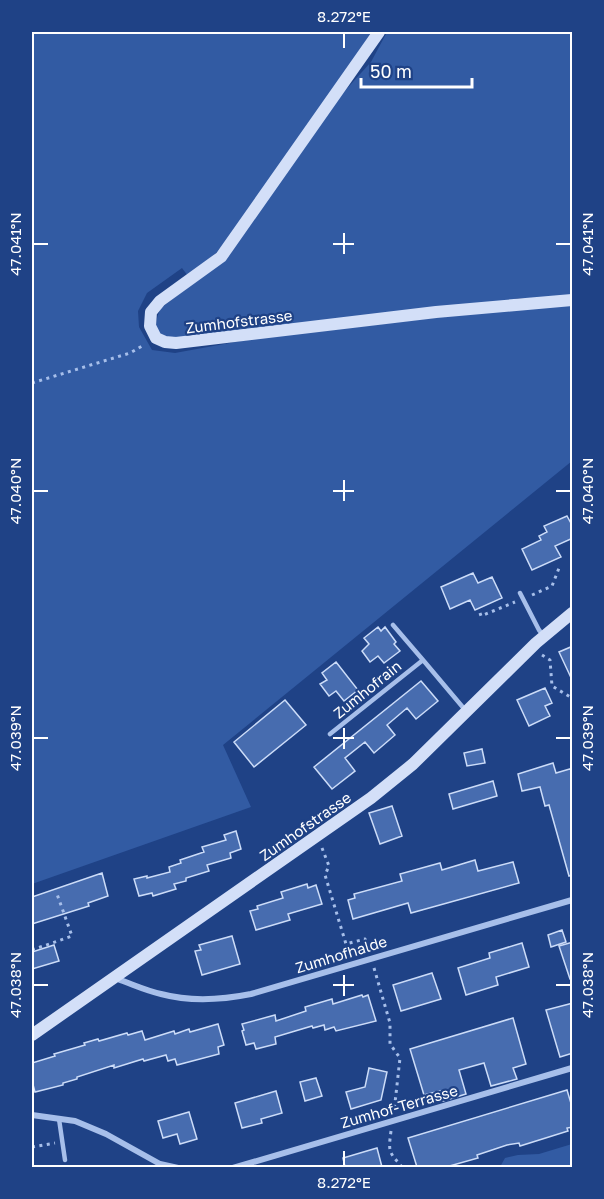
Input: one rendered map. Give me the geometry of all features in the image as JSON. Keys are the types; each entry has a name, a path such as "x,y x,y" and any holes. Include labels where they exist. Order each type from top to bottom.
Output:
{"street":[{"path":"156,338 150,326 152,312 160,301 221,256 379,32"},
{"name":"Zumhofstrasse","path":"156,338 165,342 188,342 436,312 573,300"},
{"name":"Zumhofstrasse","path":"32,1032 371,798 413,764 544,636 573,613"},
{"name":"Zumhofhalde","path":"116,976 120,981 171,997 211,1000 230,998 251,994 573,900"},
{"name":"Zumhof-Terrasse","path":"233,1167 573,1068"},
{"path":"32,1115 75,1121 106,1134 160,1164 178,1167"}],"lane":[{"path":"520,593 544,636"},
{"path":"393,625 423,660"},
{"name":"Zumhofrain","path":"330,734 423,660 467,712"},
{"path":"59,1119 65,1160"}],"path":[{"path":"32,383 130,353 156,338"},
{"path":"541,654 550,660 552,686 573,698"},
{"path":"320,844 329,866 325,875 346,944 365,939 368,950"},
{"path":"32,950 72,936 57,894"},
{"path":"373,967 390,1023 390,1044 400,1058 393,1114"},
{"path":"391,1126 388,1148 403,1167"},
{"path":"32,1147 62,1142"}],"shaded area":[{"path":"32,32 376,32 232,234 216,253 188,276 182,268 147,293 138,311 139,327 152,350 175,353 246,340 475,313 572,305 572,461 223,745 251,807 32,884"},
{"path":"387,32 572,32 572,295 518,298 176,340 163,337 156,327 161,308 229,256 247,227 342,94 371,62"},
{"path":"572,1144 572,1167 500,1167 505,1158 539,1154"}],"building":[{"path":"567,516 573,527 573,538 555,546 561,557 532,570 522,549 541,540 539,536 547,532 544,526"},
{"path":"473,573 478,583 492,577 502,598 475,610 470,600 450,609 441,587"},
{"path":"378,627 381,631 385,627 400,651 384,663 378,656 370,662 362,651 369,644 364,638"},
{"path":"573,646 573,682 559,652"},
{"path":"336,662 358,690 344,701 336,691 329,696 320,684 327,680 322,673"},
{"path":"421,681 438,701 416,719 407,708 387,725 395,735 374,753 365,742 345,758 355,771 332,789 314,767"},
{"path":"545,688 552,703 545,706 550,716 529,726 517,700"},
{"path":"285,700 306,725 254,767 234,742"},
{"path":"482,749 485,763 467,766 464,753"},
{"path":"553,763 556,773 573,768 573,875 569,876 549,805 545,806 540,787 522,791 518,774"},
{"path":"493,781 497,796 453,809 449,794"},
{"path":"392,806 402,836 380,844 369,813"},
{"path":"236,831 241,849 230,853 231,858 207,865 209,871 174,884 176,889 153,896 152,893 139,896 134,879 170,872 169,867 181,863 180,860 204,852 202,847 226,840 224,835"},
{"path":"475,860 478,871 513,862 519,883 411,913 408,903 353,919 348,900 355,898 354,894 402,881 400,874 440,863 442,870"},
{"path":"102,873 108,896 88,903 89,906 32,924 32,897"},
{"path":"307,884 308,888 316,885 322,904 288,914 290,920 256,930 250,911 258,909 257,906 283,898 281,892"},
{"path":"562,930 566,942 551,947 548,935"},
{"path":"232,936 240,964 202,975 195,951 201,950 199,945"},
{"path":"573,942 573,979 570,979 559,946"},
{"path":"522,943 529,967 496,977 498,985 466,995 458,968 490,958 489,953"},
{"path":"54,945 59,961 32,969 32,952"},
{"path":"432,973 441,999 401,1011 393,985"},
{"path":"362,995 363,997 368,995 376,1021 336,1031 334,1027 325,1030 324,1025 313,1028 312,1026 275,1037 276,1044 256,1049 254,1043 246,1045 242,1024 275,1015 276,1021 306,1011 305,1007 332,999 333,1004"},
{"path":"573,1003 573,1053 560,1057 546,1010"},
{"path":"513,1018 526,1064 513,1068 517,1079 491,1086 484,1063 459,1070 466,1094 443,1101 440,1091 424,1095 410,1049"},
{"path":"218,1024 224,1045 218,1047 219,1054 177,1065 175,1059 168,1061 166,1055 144,1061 143,1059 114,1068 114,1065 77,1077 63,1085 35,1092 32,1081 32,1063 55,1056 54,1054 85,1045 84,1043 127,1033 128,1035 142,1031 145,1040 174,1031 175,1034 189,1029 190,1032"},
{"path":"369,1068 387,1072 381,1100 351,1109 346,1092 365,1087"},
{"path":"316,1078 322,1096 305,1101 300,1082"},
{"path":"567,1090 573,1110 573,1127 567,1128 568,1131 520,1146 519,1143 507,1145 477,1155 478,1158 446,1167 417,1167 408,1138"},
{"path":"276,1091 282,1113 261,1119 262,1123 242,1128 235,1103"},
{"path":"189,1112 197,1139 180,1144 177,1134 163,1138 158,1121"},
{"path":"377,1148 382,1167 345,1167 343,1158"}]}
